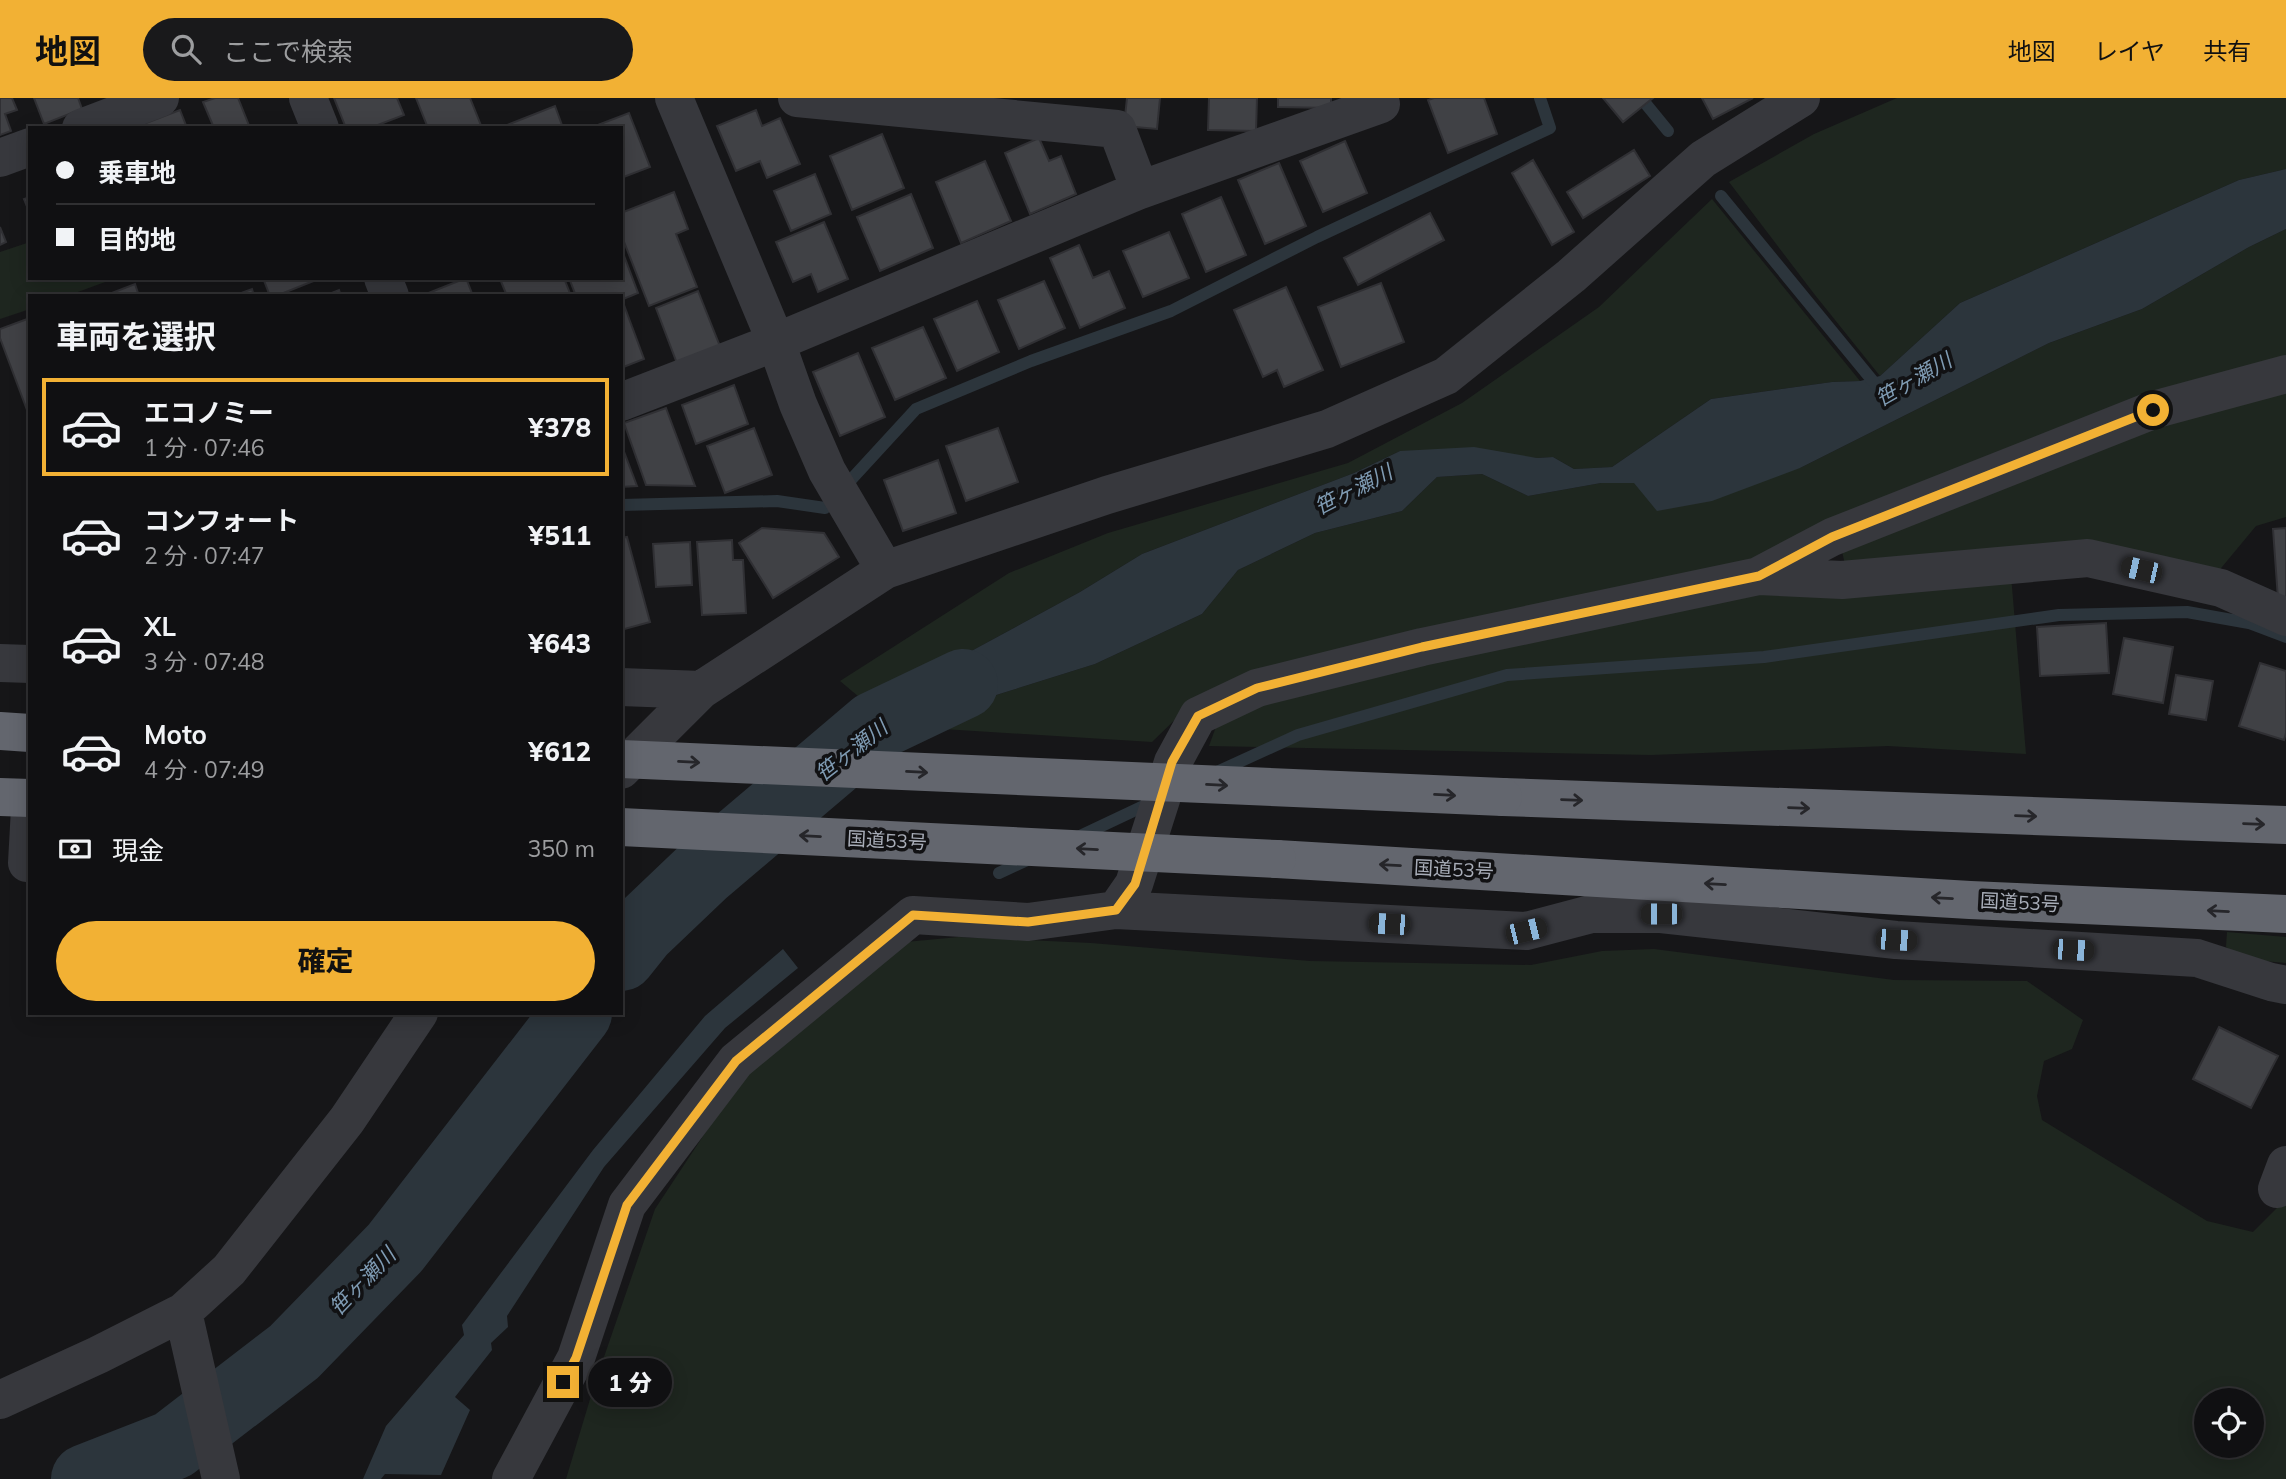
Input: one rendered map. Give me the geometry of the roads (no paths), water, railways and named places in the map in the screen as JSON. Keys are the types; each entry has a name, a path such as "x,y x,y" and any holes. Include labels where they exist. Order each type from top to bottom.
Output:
{"highway":[{"path":"0,731 28,733"},
{"path":"623,759 1503,797 2286,825"},
{"path":"0,797 28,798"},
{"name":"国道53号","path":"623,827 1277,859 1956,899 2286,914"}],"street":[{"path":"86,126 160,98"},
{"path":"308,98 319,126"},
{"path":"674,98 827,471 885,570"},
{"path":"797,98 1117,130 1140,190"},
{"path":"623,769 701,690 885,570 1107,495 1327,429 1446,376 1571,276 1703,159 1801,98"},
{"path":"623,401 776,342 1140,190 1381,104"},
{"path":"0,158 28,148"},
{"path":"1759,576 1832,537 2153,410 2286,374"},
{"path":"1116,910 1135,884 1172,762 1198,716 1257,688 1422,647 1759,576 1843,580 2088,558 2221,588 2286,617"},
{"path":"0,663 28,664"},
{"path":"623,687 701,690"},
{"path":"19,863 28,818"},
{"path":"511,1479 576,1358 627,1205 736,1061 913,915 1028,922 1116,910 1526,931 1591,914 1661,914 1896,940 2197,958 2286,985"},
{"path":"0,1400 98,1355 185,1324 347,1119 410,1020"},
{"path":"185,1324 221,1479"}],"water":[{"path":"2286,169 2286,229 2249,247 2142,309 2049,343 1800,468 1712,501 1657,511 1634,483 1601,483 1528,496 1482,474 1437,477 1402,511 1315,533 1238,570 1202,614 1095,664 993,696 927,728 831,726 865,702 951,662 1080,592 1142,554 1354,473 1400,451 1474,447 1537,458 1553,457 1574,469 1612,467 1711,399 1832,382 1860,381 1880,376 1960,303 2239,180"},
{"path":"783,949 798,968 725,1028 604,1167 507,1316 508,1327 491,1343 492,1350 455,1397 470,1410 441,1475 385,1474 381,1479 363,1479 386,1426 464,1335 462,1325 593,1150 705,1016"}],"waterway":[{"path":"623,505 777,501 825,508 916,409 1031,361 1171,311 1317,237 1550,128 1540,98"},
{"path":"1641,98 1668,131"},
{"path":"1721,196 1881,391"},
{"path":"1217,772 1298,735 1507,675 1764,657 2059,615 2187,612 2249,623 2286,637"},
{"name":"笹ヶ瀬川","path":"623,954 641,931 704,871 875,726 963,684"},
{"path":"1076,838 1148,804"},
{"path":"999,873 1027,860"},
{"name":"笹ヶ瀬川","path":"86,1479 173,1445 294,1352 395,1248 575,1015"}]}
